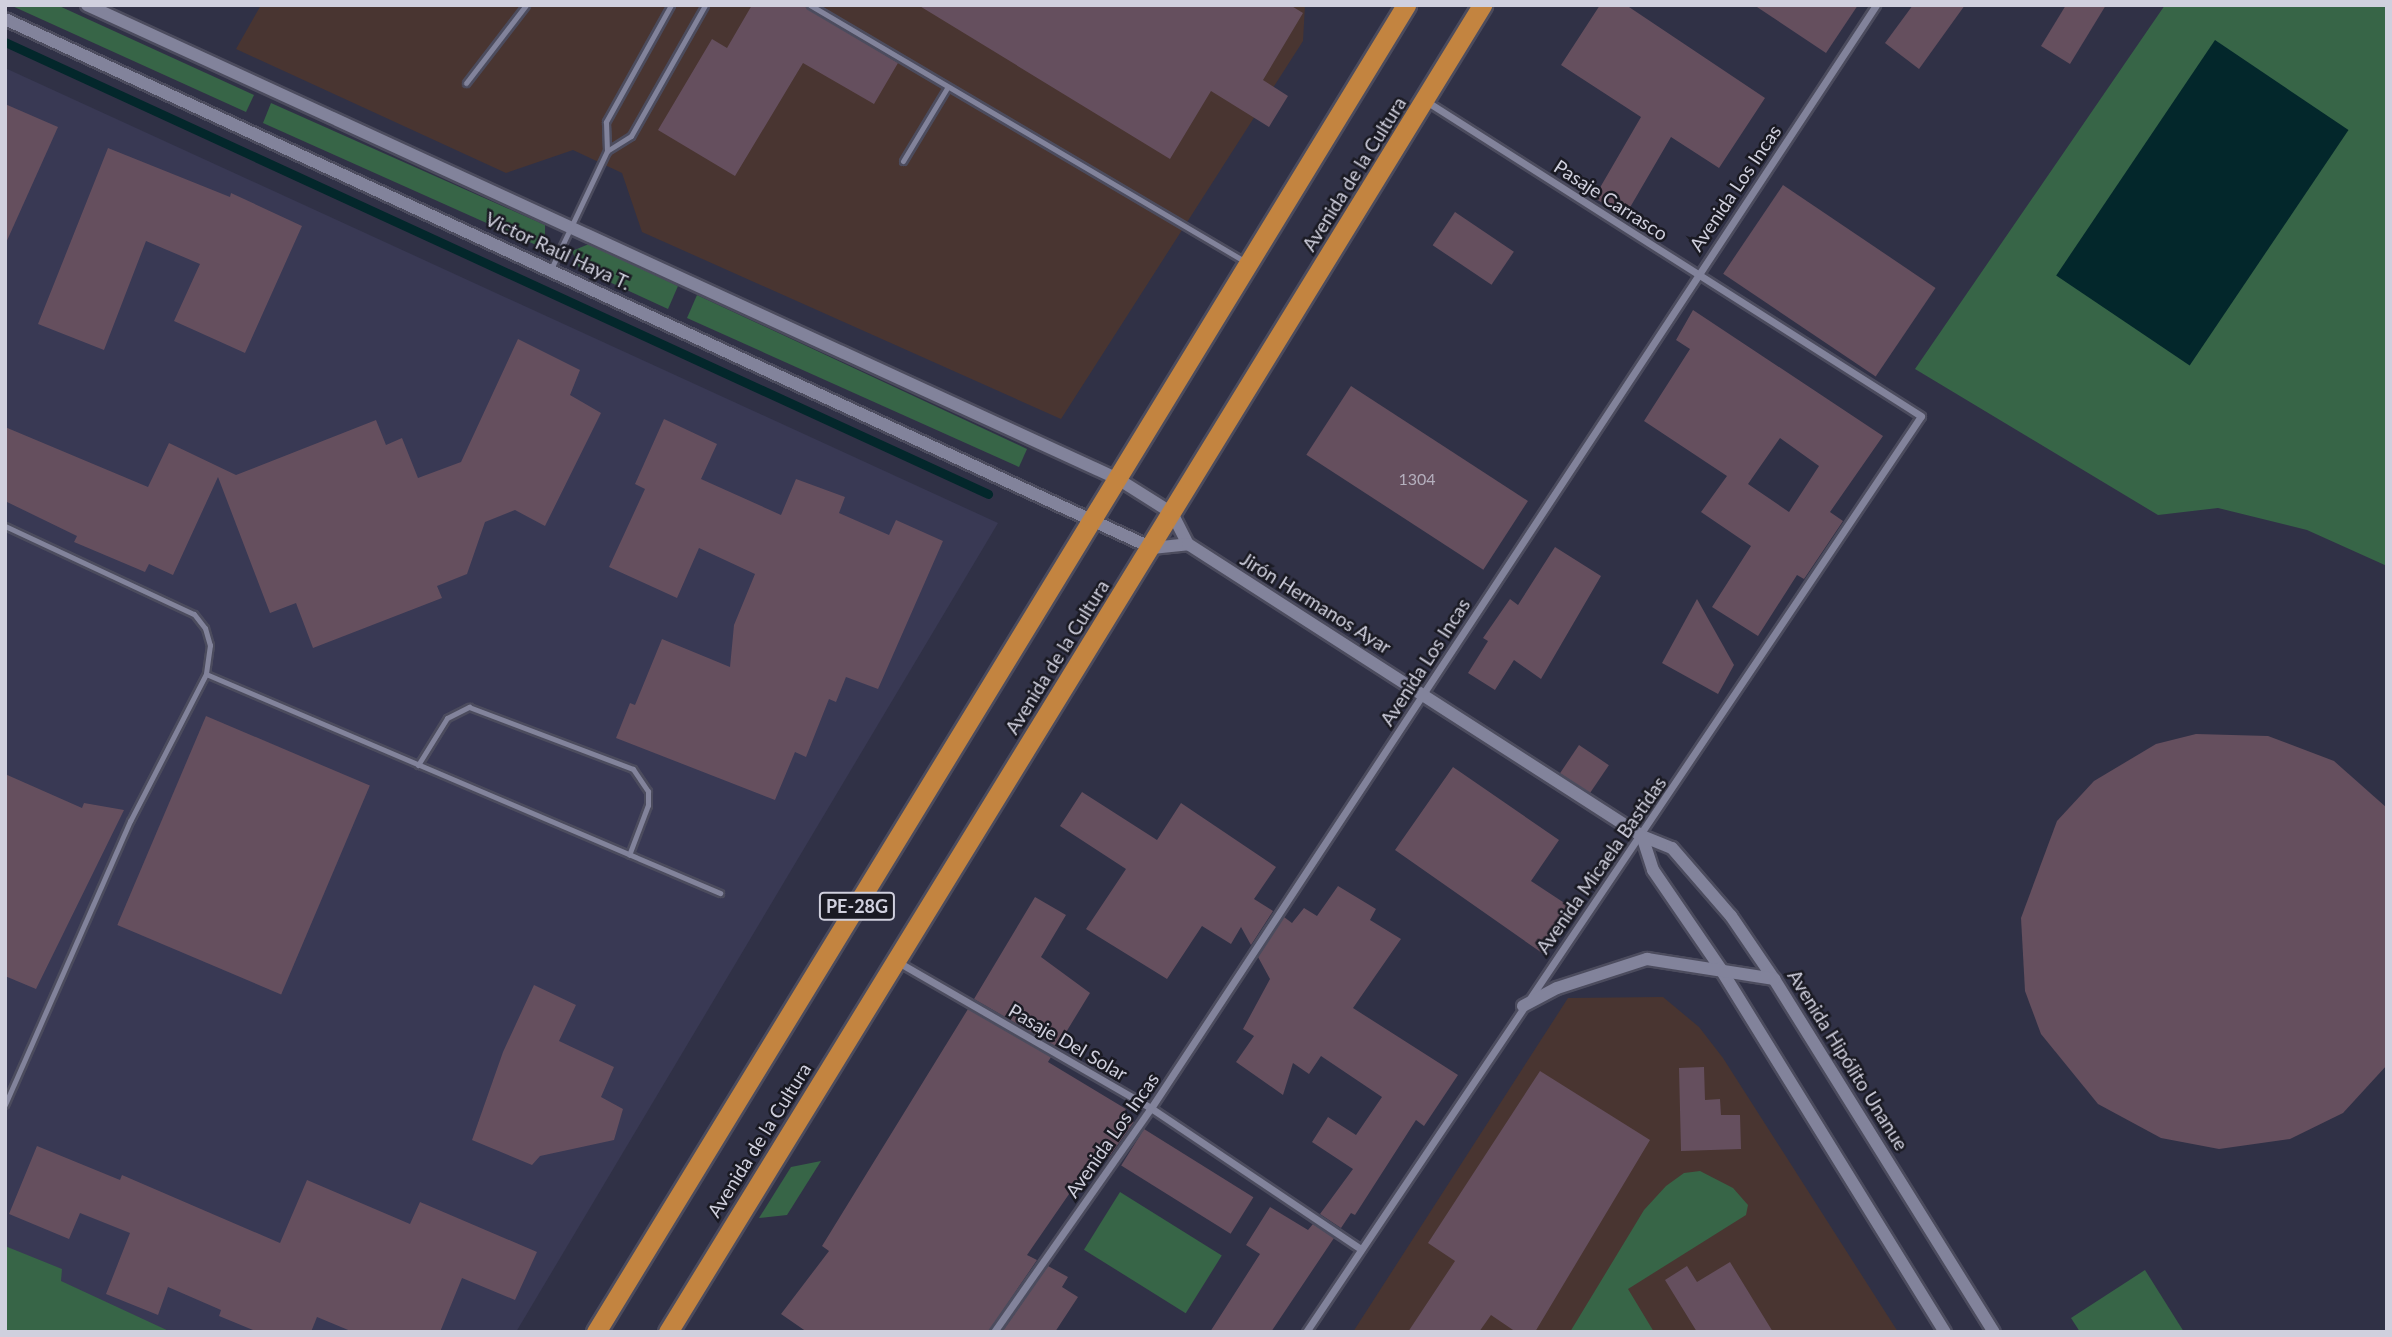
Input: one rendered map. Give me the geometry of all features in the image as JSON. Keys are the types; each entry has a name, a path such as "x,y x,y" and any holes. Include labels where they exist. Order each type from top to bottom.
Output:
{"highway":[{"name":"Avenida de la Cultura","path":"596,1332 1406,5"},
{"name":"Avenida de la Cultura","path":"668,1332 1152,548 1482,5"}],"street":[{"name":"Victor Raúl Haya T.","path":"87,5 1118,480 1172,513"},
{"name":"Avenida Los Incas","path":"994,1332 1151,1108 1876,5"},
{"name":"Victor Raúl Haya T.","path":"5,19 1152,548"},
{"name":"Pasaje Carrasco","path":"1425,101 1921,416"},
{"name":"Avenida Micaela Bastidas","path":"1306,1332 1523,1006 1642,836 1921,416"},
{"path":"1152,548 1188,544 1172,513"},
{"name":"Jirón Hermanos Ayar","path":"1188,544 1424,693"},
{"name":"Avenida Hipólito Unanue","path":"1424,693 1642,836 1672,848 1731,916 1774,979 1994,1332"},
{"path":"1642,836 1653,870 1720,968 1945,1332"},
{"path":"1523,1006 1628,962 1647,959 1720,968 1774,979"},
{"name":"Pasaje Del Solar","path":"896,961 1151,1108 1361,1250"}],"lane":[{"path":"466,83 526,5"},
{"path":"551,269 607,150 606,122 671,5"},
{"path":"607,150 631,136 705,5"},
{"path":"810,5 1249,264"},
{"path":"903,161 947,88"},
{"path":"5,526 194,614 205,628 210,645 206,674 130,821 5,1105"},
{"path":"206,674 720,893"},
{"path":"418,765 447,718 469,707 633,769 648,791 648,805 629,855"}],"shaded area":[{"path":"261,5 1305,5 1303,41 1061,419 642,232 622,173 573,150 506,173 236,49"},
{"path":"2215,40 2348,130 2190,365 2056,275"},
{"path":"5,68 998,523 516,1332 5,1332"},
{"path":"1663,997 1699,1027 1723,1058 1898,1332 1353,1332 1568,998"}],"green space":[{"path":"10,5 57,5 254,95 246,112"},
{"path":"2165,5 2387,5 2387,566 2307,530 2218,508 2158,515 1915,369"},
{"path":"271,103 545,225 545,239 536,245 263,123"},
{"path":"589,244 678,286 668,309 579,268 572,251"},
{"path":"697,295 1027,449 1019,467 687,318"},
{"path":"821,1161 787,1215 759,1218 791,1167"},
{"path":"1700,1171 1733,1188 1748,1205 1746,1215 1628,1289 1654,1332 1570,1332 1644,1210 1666,1186 1684,1173"},
{"path":"1120,1192 1222,1256 1186,1313 1084,1250"},
{"path":"5,1246 62,1269 61,1281 171,1332 5,1332"},
{"path":"2145,1270 2184,1332 2080,1332 2071,1318"}],"building":[{"path":"752,5 802,5 898,63 874,104 803,63 735,176 658,130 712,39 727,48"},
{"path":"918,5 1290,5 1303,13 1263,80 1288,96 1269,127 1211,91 1170,159"},
{"path":"1600,5 1626,5 1765,98 1719,168 1671,137 1625,216 1594,198 1641,117 1561,65"},
{"path":"1754,5 1858,5 1826,53"},
{"path":"1913,5 1965,5 1919,69 1885,43"},
{"path":"2066,5 2106,5 2070,64 2041,46"},
{"path":"5,104 58,127 5,245"},
{"path":"108,148 230,197 231,193 302,226 245,353 174,321 200,264 146,241 104,350 38,324"},
{"path":"1783,185 1936,288 1876,377 1723,274"},
{"path":"1455,212 1514,252 1491,285 1433,245"},
{"path":"1693,310 1883,436 1830,512 1843,521 1804,579 1797,575 1758,636 1712,607 1751,546 1701,512 1727,476 1644,421 1690,349 1676,340","holes":["1780,438 1819,466 1789,512 1748,484"]},
{"path":"518,339 580,370 570,395 601,413 545,526 515,510 485,522 467,574 437,586 442,598 313,648 296,603 270,613 218,477 173,575 149,564 145,572 74,542 77,536 5,501 5,427 148,487 169,443 236,475 376,420 386,445 402,438 418,478 461,462"},
{"path":"1351,386 1528,501 1483,570 1306,455"},
{"path":"664,419 717,444 701,479 781,515 796,479 845,497 839,513 889,535 896,520 943,541 878,689 846,677 836,702 829,699 806,757 795,752 775,800 616,738 630,703 635,705 662,639 730,667 734,625 755,574 699,548 677,598 609,567 645,489 635,484"},
{"path":"1555,547 1601,576 1541,679 1514,660 1495,690 1468,673 1488,641 1483,638 1510,599 1518,605"},
{"path":"1697,599 1734,665 1718,694 1662,663"},
{"path":"206,716 370,786 281,995 117,925"},
{"path":"2196,734 2268,736 2334,761 2387,808 2387,1065 2343,1113 2290,1139 2219,1149 2161,1138 2098,1104 2041,1034 2025,991 2021,918 2057,821 2094,781 2156,744"},
{"path":"1579,745 1609,765 1590,793 1560,773"},
{"path":"1453,767 1559,840 1531,881 1572,908 1542,953 1395,850"},
{"path":"5,774 82,808 84,803 124,810 36,989 5,976"},
{"path":"1082,792 1157,840 1181,803 1276,867 1254,899 1273,911 1251,945 1241,927 1231,944 1202,926 1167,979 1086,929 1126,869 1060,826"},
{"path":"1338,886 1376,909 1370,920 1401,939 1353,1008 1458,1075 1424,1126 1416,1120 1355,1215 1351,1213 1341,1228 1320,1214 1353,1169 1312,1142 1328,1117 1356,1135 1382,1097 1321,1056 1309,1074 1293,1063 1283,1095 1236,1062 1254,1036 1243,1029 1270,979 1258,957 1284,917 1292,923 1304,908 1317,916"},
{"path":"1035,897 1066,915 1041,957 1090,993 1057,1047 974,999"},
{"path":"534,985 576,1005 559,1041 614,1067 601,1097 623,1109 614,1140 540,1156 532,1165 472,1140 503,1052"},
{"path":"968,1009 1051,1057 1048,1062 1126,1109 1122,1115 1134,1122 1109,1157 1102,1153 1087,1168 1027,1255 1037,1260 988,1332 807,1332 781,1314 829,1251 822,1246"},
{"path":"1704,1067 1705,1100 1720,1099 1721,1115 1740,1115 1741,1149 1681,1151 1679,1068"},
{"path":"1540,1071 1650,1140 1535,1332 1516,1332 1491,1315 1479,1332 1408,1332 1455,1261 1428,1243"},
{"path":"1144,1129 1253,1197 1231,1234 1121,1165"},
{"path":"37,1146 120,1180 122,1175 280,1243 307,1180 410,1224 420,1202 537,1252 515,1300 462,1278 440,1332 353,1332 317,1317 311,1332 258,1332 219,1316 221,1310 168,1287 158,1315 106,1294 130,1233 80,1213 69,1239 9,1214"},
{"path":"1270,1207 1308,1230 1313,1224 1334,1238 1271,1332 1210,1332 1260,1254 1246,1245"},
{"path":"1730,1262 1773,1332 1697,1332 1665,1280 1687,1266 1697,1282"},
{"path":"1048,1266 1068,1277 1062,1287 1078,1297 1055,1332 1002,1332"}],"waterway":[{"path":"5,42 988,494"}]}
